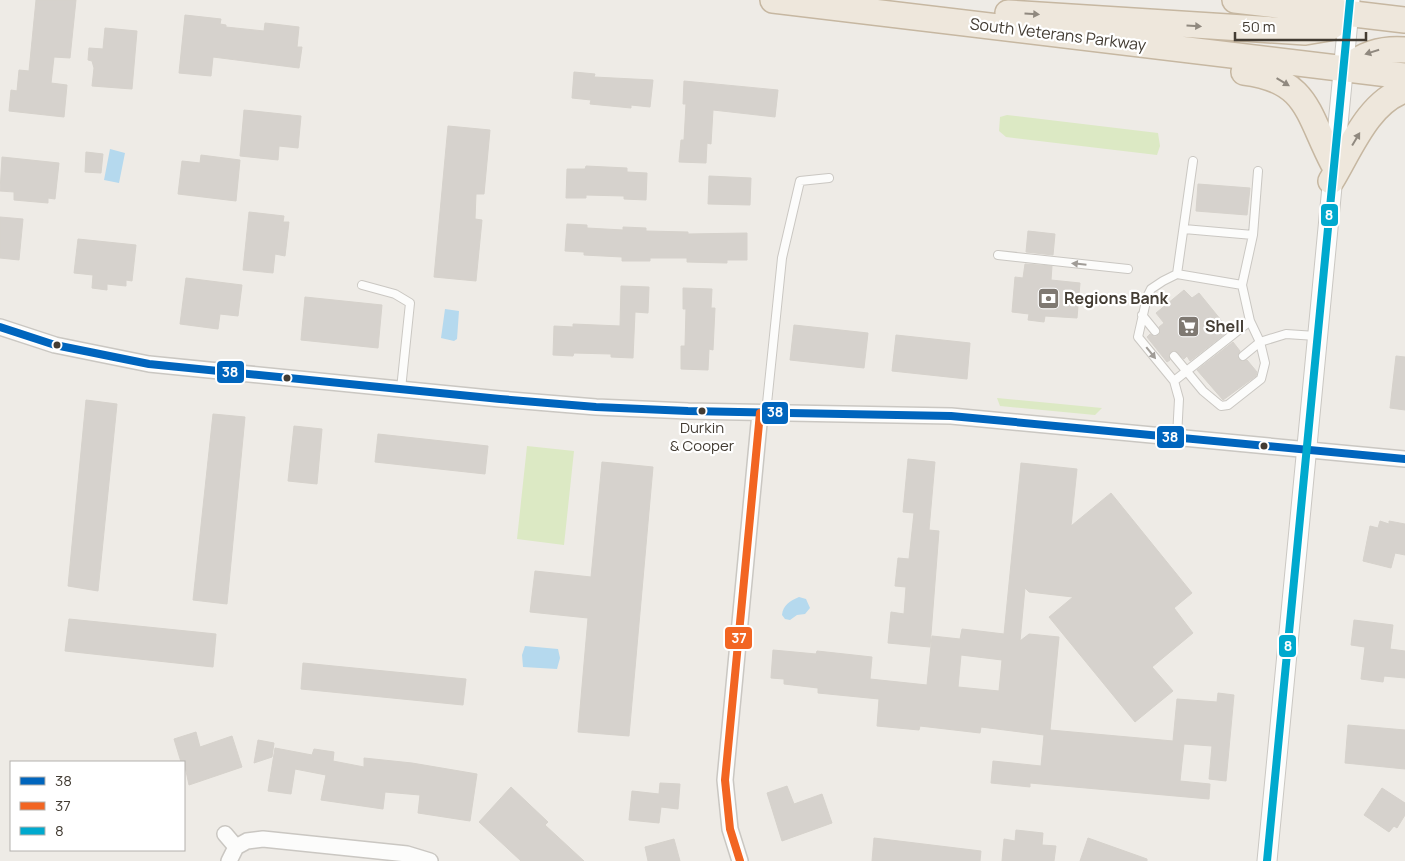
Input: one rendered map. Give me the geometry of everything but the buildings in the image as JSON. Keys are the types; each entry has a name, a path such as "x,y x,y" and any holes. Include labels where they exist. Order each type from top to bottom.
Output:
{"highway":[{"name":"South Veterans Parkway","path":"773,0 1405,76"},
{"path":"1244,0 1349,7 1405,20"},
{"path":"826,6 975,10 1305,32 1329,28 1349,7"},
{"path":"1031,31 1089,53 1264,74 1277,78 1299,94 1332,172"},
{"path":"1343,69 1364,55 1381,49 1405,50"},
{"path":"1332,172 1376,110 1390,98 1405,90"}],"street":[{"path":"1266,861 1349,7"},
{"path":"0,327 74,350 149,364 401,389 596,407 763,413 951,416 1405,459"},
{"path":"740,861 730,829 725,801 725,780 763,413"},
{"path":"225,834 233,854 248,841 262,839 408,854 430,861"}],"lane":[{"path":"1177,274 1193,161"},
{"path":"1174,356 1203,391 1221,406 1228,405 1259,382 1265,362 1260,342 1250,321 1242,285 1253,235 1258,171"},
{"path":"763,413 782,258 800,181 829,178"},
{"path":"1184,229 1253,235"},
{"path":"998,255 1128,269"},
{"path":"1177,437 1179,399 1174,381 1138,337 1142,315 1151,289 1177,274 1242,285"},
{"path":"362,285 395,294 410,303 401,389"},
{"path":"1142,315 1154,331"},
{"path":"1174,381 1250,321"},
{"path":"1243,356 1260,342 1286,334 1316,336"},
{"path":"1203,391 1209,385"}],"green space":[{"path":"1007,115 1158,133 1160,146 1157,155 1006,137 999,131 1000,117"},
{"path":"997,398 1102,408 1095,415 1000,406"},
{"path":"527,446 574,451 564,545 517,539"}],"water":[{"path":"110,149 125,153 119,183 104,180"},
{"path":"445,309 459,311 457,339 454,341 441,338"},
{"path":"799,597 806,599 810,608 805,614 797,615 790,620 785,619 782,615 785,606"},
{"path":"525,646 558,649 560,658 557,669 523,667 522,655"}],"transit line":[{"name":"8","path":"1267,861 1350,0"},
{"name":"38","path":"0,327 55,345 149,364 500,399 596,407 688,411 951,416 1405,459"},
{"name":"37","path":"740,861 730,829 725,780 760,413"}],"place":[{"name":"Regions Bank","path":"1048,298"},
{"name":"Shell","path":"1189,326"},
{"name":"Durkin & Cooper","path":"702,411"}]}
